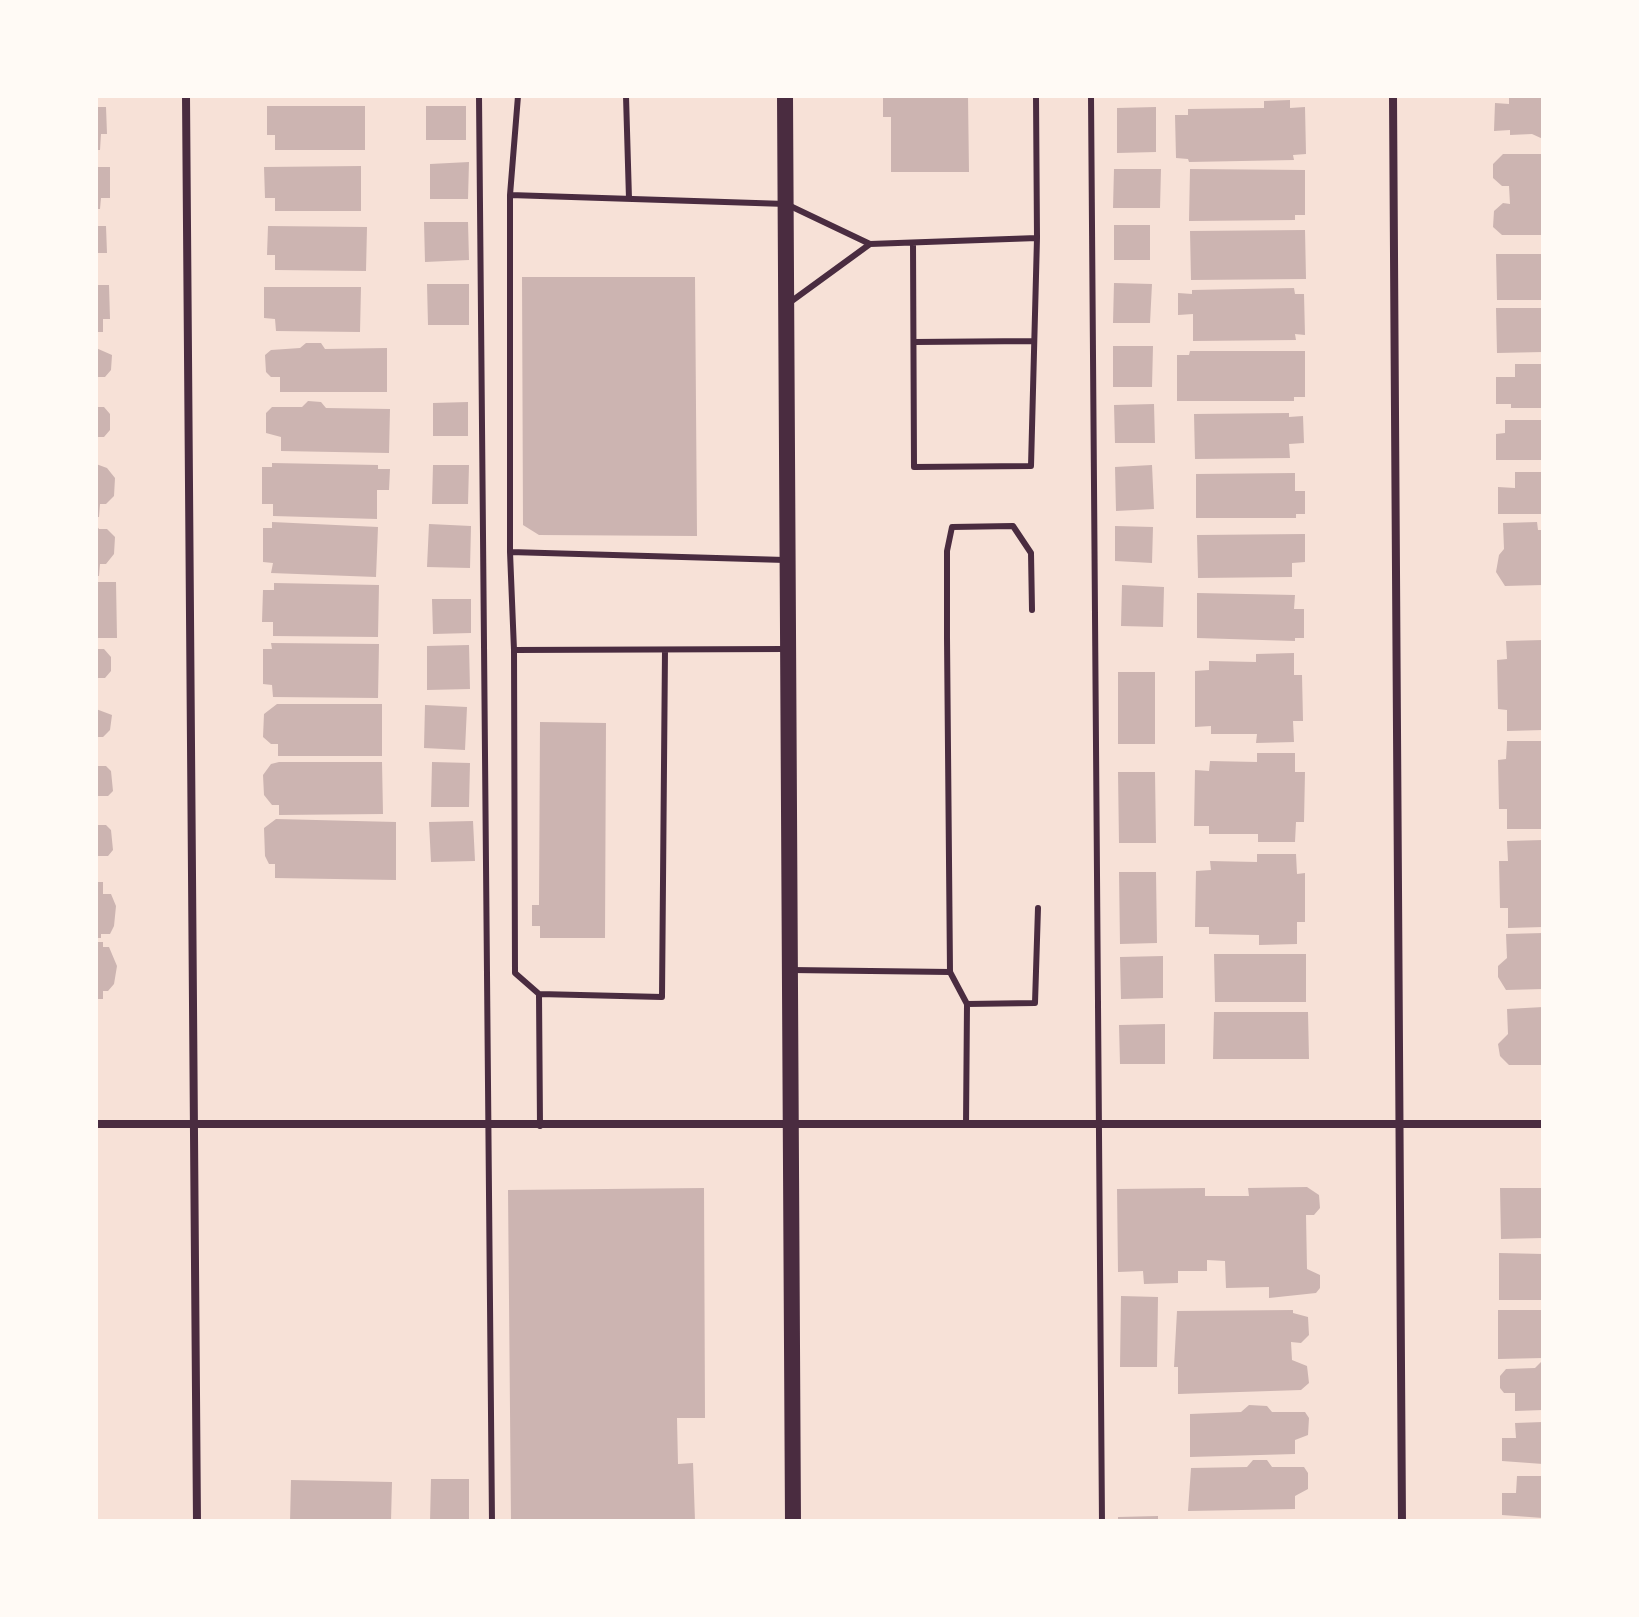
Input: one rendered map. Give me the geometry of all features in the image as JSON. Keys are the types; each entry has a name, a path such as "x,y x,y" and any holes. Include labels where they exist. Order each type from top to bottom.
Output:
{"main road":[{"path":"785,96 793,1521"}],"street":[{"path":"186,96 197,1521"},
{"path":"1393,96 1402,1521"},
{"path":"96,1124 1543,1124"}],"lane":[{"path":"479,96 492,1521"},
{"path":"518,96 510,195 515,973 539,994 662,997 665,650"},
{"path":"626,96 629,199"},
{"path":"913,243 914,467 1031,466 1037,238 1036,96"},
{"path":"1091,96 1102,1521"},
{"path":"510,195 786,204 870,244 1037,238"},
{"path":"787,305 870,244"},
{"path":"914,342 1034,341"},
{"path":"966,1125 967,1004 950,972 947,551 952,527 1013,526 1031,553 1032,610"},
{"path":"510,552 788,560"},
{"path":"514,650 789,649"},
{"path":"967,1004 1035,1003 1038,908"},
{"path":"791,970 950,972"},
{"path":"539,994 540,1126"}],"building":[{"path":"883,96 968,96 969,172 891,172 891,117 883,117"},
{"path":"1509,96 1543,96 1543,139 1532,134 1510,135 1510,130 1494,131 1495,103 1509,104"},
{"path":"1290,100 1290,108 1305,107 1306,154 1293,155 1294,160 1189,162 1188,159 1176,158 1175,115 1188,115 1188,109 1264,108 1264,101"},
{"path":"267,106 365,106 365,150 275,150 275,135 267,135"},
{"path":"426,106 466,106 466,140 426,140"},
{"path":"96,107 106,107 107,134 101,134 100,150 96,150"},
{"path":"1156,107 1156,152 1117,153 1117,108"},
{"path":"1503,154 1543,154 1543,235 1502,235 1493,227 1494,211 1503,203 1510,204 1509,186 1502,186 1493,178 1493,164"},
{"path":"469,162 468,199 430,199 430,164"},
{"path":"361,166 361,211 275,211 275,198 265,198 264,167"},
{"path":"96,167 110,167 110,198 101,198 100,209 96,209"},
{"path":"1114,169 1161,169 1160,208 1113,208"},
{"path":"1190,169 1305,170 1305,215 1295,215 1295,220 1189,221"},
{"path":"424,222 468,222 469,260 425,262"},
{"path":"1114,225 1150,225 1150,260 1114,260"},
{"path":"96,226 106,226 107,253 96,253"},
{"path":"268,226 367,227 366,271 275,270 275,255 267,255"},
{"path":"1305,230 1306,279 1191,280 1190,231"},
{"path":"1496,254 1543,254 1543,300 1497,300"},
{"path":"522,277 695,277 697,536 539,535 523,525"},
{"path":"1114,283 1152,284 1150,323 1113,323"},
{"path":"427,284 469,284 469,325 428,325"},
{"path":"96,285 109,285 110,319 103,319 103,332 96,332"},
{"path":"264,287 361,287 360,332 276,331 275,319 264,318"},
{"path":"1294,288 1295,294 1304,294 1305,335 1295,334 1296,340 1193,341 1193,314 1178,315 1178,293"},
{"path":"1496,308 1543,308 1543,352 1497,353"},
{"path":"306,343 321,343 325,349 387,348 387,392 280,392 280,377 271,377 266,372 265,355 271,350 300,348"},
{"path":"1113,346 1153,346 1152,387 1113,387"},
{"path":"96,348 112,355 111,370 105,377 96,377"},
{"path":"1190,351 1305,351 1305,397 1294,397 1294,401 1177,401 1177,355 1189,355"},
{"path":"1515,364 1543,364 1543,408 1511,408 1511,404 1496,404 1496,377 1515,377"},
{"path":"308,401 321,402 326,408 390,409 389,453 281,451 281,437 266,433 266,413 272,407 302,407"},
{"path":"468,402 468,436 433,436 433,403"},
{"path":"1154,404 1155,443 1115,443 1114,405"},
{"path":"96,407 104,407 110,414 110,430 104,437 96,437"},
{"path":"1289,413 1289,417 1303,416 1304,443 1289,444 1290,458 1195,459 1194,414"},
{"path":"1505,420 1543,420 1543,460 1496,460 1496,434 1505,433"},
{"path":"272,463 378,465 378,469 390,469 389,490 377,490 377,519 273,516 273,504 262,504 262,467 272,467"},
{"path":"96,464 107,468 115,478 114,496 106,504 100,504 99,517 96,517"},
{"path":"433,465 469,465 468,504 432,504"},
{"path":"1152,465 1154,509 1116,511 1115,467"},
{"path":"1515,472 1543,472 1543,514 1498,514 1498,487 1515,488"},
{"path":"1295,473 1295,491 1305,491 1305,514 1296,514 1296,518 1196,518 1196,474"},
{"path":"272,522 378,527 376,577 271,573 273,563 263,562 263,528 272,528"},
{"path":"1537,522 1538,530 1543,530 1543,585 1505,586 1496,572 1499,555 1504,549 1503,523"},
{"path":"429,524 471,526 470,568 427,567"},
{"path":"96,525 99,529 107,529 115,537 114,554 106,564 100,564 99,576 96,576"},
{"path":"1115,526 1153,527 1152,563 1115,561"},
{"path":"1305,534 1305,562 1292,563 1292,577 1198,578 1197,535"},
{"path":"96,582 116,582 117,638 96,638"},
{"path":"274,583 379,585 378,637 273,636 273,622 262,622 263,590 274,590"},
{"path":"1122,585 1164,587 1163,627 1121,626"},
{"path":"1197,593 1295,595 1294,609 1304,609 1304,638 1295,638 1295,641 1197,638"},
{"path":"432,599 471,599 471,633 433,634"},
{"path":"1543,640 1543,730 1507,731 1507,710 1498,709 1497,660 1507,659 1506,641"},
{"path":"271,643 379,644 378,698 273,697 272,685 263,684 263,649 272,649"},
{"path":"469,645 470,689 427,690 427,646"},
{"path":"96,649 104,649 111,657 111,671 105,678 96,678"},
{"path":"1294,653 1294,675 1302,675 1303,721 1293,721 1294,742 1256,743 1257,734 1211,734 1211,726 1195,727 1195,671 1209,670 1209,661 1256,662 1256,654"},
{"path":"1118,672 1155,672 1155,744 1118,744"},
{"path":"277,704 382,704 382,756 278,756 278,744 271,744 263,737 264,714"},
{"path":"425,705 467,707 465,750 424,748"},
{"path":"96,709 112,715 110,730 103,737 96,737"},
{"path":"540,722 606,723 605,938 540,938 540,926 532,926 532,905 539,905"},
{"path":"1507,741 1543,741 1543,829 1507,829 1507,809 1499,809 1498,760 1506,759"},
{"path":"1257,753 1295,753 1295,772 1305,772 1304,822 1296,822 1295,842 1258,842 1258,834 1209,834 1209,826 1194,826 1195,770 1209,771 1210,761 1257,762"},
{"path":"382,762 383,814 279,815 279,805 272,805 264,795 263,775 271,764"},
{"path":"432,762 470,763 469,807 431,807"},
{"path":"96,766 106,766 111,771 113,791 108,796 96,796"},
{"path":"1118,772 1155,772 1156,843 1119,843"},
{"path":"276,819 396,822 396,880 275,878 275,864 269,864 265,856 264,828"},
{"path":"473,821 475,861 431,862 429,822"},
{"path":"96,825 106,825 111,830 113,850 108,856 96,856"},
{"path":"1543,840 1543,927 1508,928 1508,908 1500,908 1499,861 1508,861 1507,841"},
{"path":"1257,854 1296,854 1297,874 1305,873 1305,922 1297,922 1297,944 1259,945 1259,935 1209,934 1209,927 1195,927 1196,871 1211,870 1210,861 1257,862"},
{"path":"1119,872 1156,872 1157,943 1120,944"},
{"path":"96,882 103,882 103,894 111,894 116,906 114,926 110,934 101,934 101,938 96,938"},
{"path":"1543,933 1543,989 1506,990 1498,977 1498,966 1507,958 1506,934"},
{"path":"96,942 103,942 103,947 109,947 117,966 114,984 108,991 103,991 103,999 96,999"},
{"path":"1214,954 1306,954 1306,1002 1215,1002"},
{"path":"1163,956 1163,998 1121,999 1120,957"},
{"path":"1543,1007 1543,1065 1509,1065 1500,1056 1498,1044 1508,1034 1507,1009"},
{"path":"1214,1012 1308,1012 1309,1059 1213,1059"},
{"path":"1165,1024 1165,1064 1120,1064 1119,1025"},
{"path":"1307,1187 1319,1195 1320,1208 1314,1215 1306,1215 1307,1269 1320,1275 1320,1288 1316,1293 1269,1298 1269,1287 1226,1288 1225,1261 1207,1260 1207,1271 1178,1271 1178,1283 1144,1284 1143,1271 1118,1272 1117,1189 1205,1188 1205,1196 1249,1196 1248,1188"},
{"path":"704,1188 705,1418 677,1418 678,1464 693,1463 695,1521 511,1521 508,1190"},
{"path":"1500,1188 1543,1188 1543,1238 1501,1239"},
{"path":"1499,1253 1543,1254 1543,1300 1499,1300"},
{"path":"1121,1296 1158,1297 1157,1367 1120,1367"},
{"path":"1293,1310 1293,1313 1308,1317 1309,1335 1301,1343 1291,1342 1292,1360 1307,1366 1309,1383 1301,1390 1178,1394 1178,1367 1174,1367 1177,1311"},
{"path":"1498,1310 1543,1310 1543,1358 1498,1359"},
{"path":"1543,1360 1543,1410 1515,1411 1515,1393 1504,1393 1500,1388 1500,1376 1506,1369 1535,1368"},
{"path":"1249,1405 1267,1406 1272,1412 1305,1412 1309,1418 1308,1435 1295,1440 1295,1454 1190,1457 1190,1414 1241,1412"},
{"path":"1543,1422 1543,1464 1502,1461 1502,1438 1516,1438 1515,1423"},
{"path":"1253,1460 1267,1460 1272,1467 1304,1467 1308,1473 1308,1489 1295,1496 1295,1509 1188,1511 1191,1468 1247,1467"},
{"path":"1517,1476 1543,1476 1543,1518 1502,1515 1502,1493 1516,1493"},
{"path":"431,1479 469,1479 469,1521 430,1521"},
{"path":"291,1480 392,1482 391,1521 290,1521"},
{"path":"1158,1516 1158,1521 1118,1521 1118,1517"}]}
